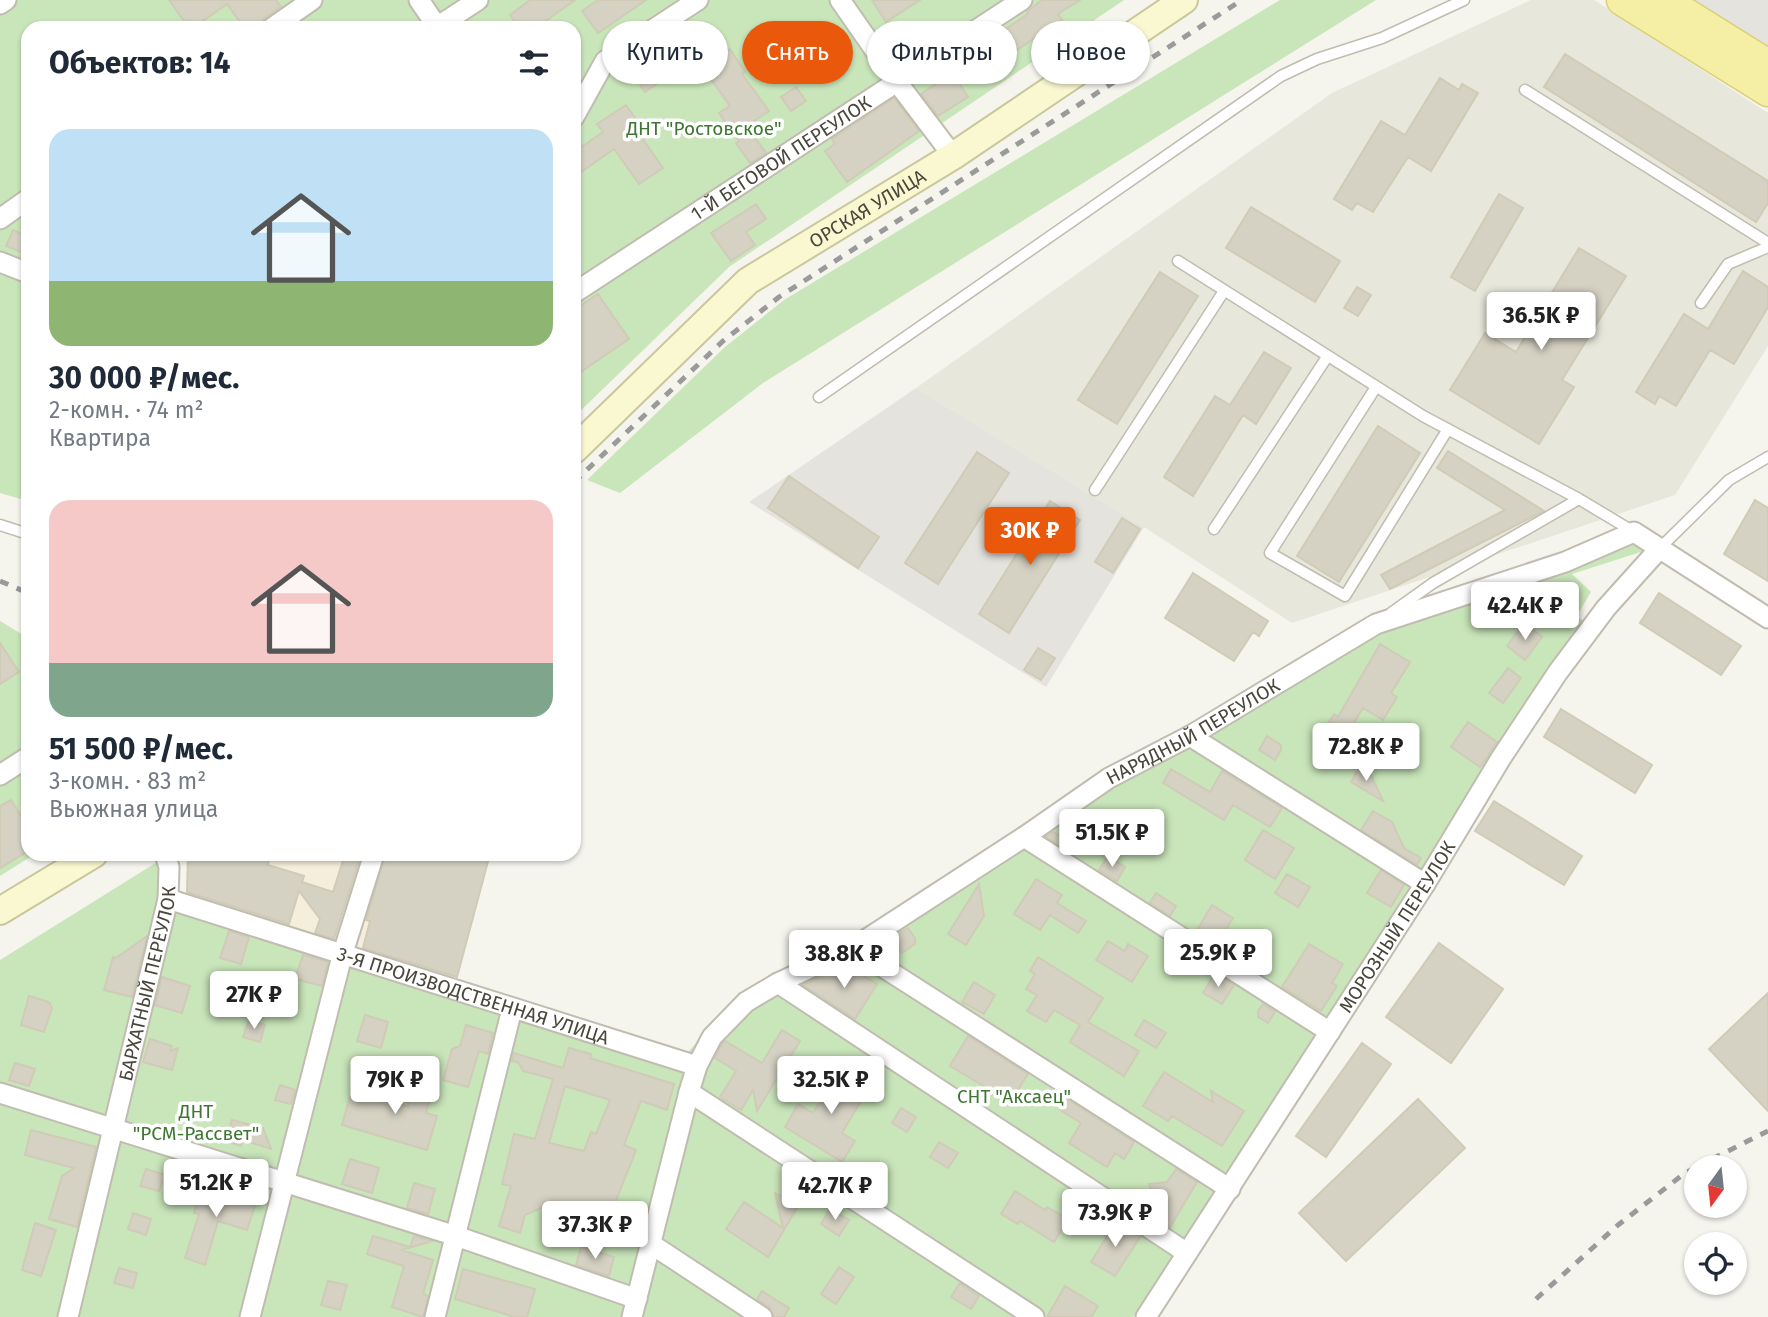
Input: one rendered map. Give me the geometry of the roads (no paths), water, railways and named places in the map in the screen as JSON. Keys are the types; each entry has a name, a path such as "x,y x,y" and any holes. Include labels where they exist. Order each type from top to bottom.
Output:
{"main road":[{"name":"ОРСКАЯ УЛИЦА","path":"581,443 748,281 953,156 1185,0"},
{"path":"1622,0 1768,91"},
{"path":"1664,0 1768,65"},
{"path":"0,911 82,861"}],"street":[{"path":"0,4 6,0"},
{"path":"282,21 312,0"},
{"path":"419,0 433,21"},
{"path":"448,21 478,0"},
{"path":"581,104 605,61 698,0"},
{"path":"840,0 867,39"},
{"name":"1-Й БЕГОВОЙ ПЕРЕУЛОК","path":"990,21 1022,0"},
{"name":"1-Й БЕГОВОЙ ПЕРЕУЛОК","path":"581,288 894,84"},
{"path":"899,84 953,156"},
{"path":"0,219 21,204"},
{"path":"0,261 21,270"},
{"path":"1634,533 1768,618"},
{"name":"НАРЯДНЫЙ ПЕРЕУЛОК","path":"634,1308 697,1066 712,1037 746,1002 778,983 853,948 1024,837 1109,778 1190,736 1376,624 1565,562 1634,533"},
{"name":"МОРОЗНЫЙ ПЕРЕУЛОК","path":"1146,1317 1558,672 1606,608 1660,548"},
{"path":"1190,736 1425,884"},
{"path":"0,775 21,762"},
{"path":"1024,837 1330,1032"},
{"name":"БАРХАТНЫЙ ПЕРЕУЛОК","path":"68,1317 168,900 167,861"},
{"path":"250,1317 342,956 372,861"},
{"name":"3-Я ПРОИЗВОДСТВЕННАЯ УЛИЦА","path":"168,900 697,1066"},
{"path":"853,948 1230,1189"},
{"path":"778,983 1187,1253"},
{"path":"435,1317 512,1009"},
{"path":"689,1092 1034,1317"},
{"path":"0,1093 456,1236 634,1308"},
{"path":"651,1244 762,1317"}],"lane":[{"path":"819,397 1281,76 1317,59 1382,38 1464,0"},
{"path":"1525,90 1768,245"},
{"path":"1701,303 1728,264 1768,245"},
{"path":"1178,261 1376,387 1579,499 1634,533"},
{"path":"1096,490 1224,291"},
{"path":"1214,529 1327,357"},
{"path":"1376,387 1270,553 1345,596 1448,429"},
{"path":"1660,548 1729,480 1768,457"},
{"path":"1376,624 1433,583 1579,499"},
{"path":"0,525 21,532"}],"railway":[{"path":"581,475 723,341 779,297 1242,0"},
{"path":"0,581 21,590"},
{"path":"1720,1155 1768,1131"},
{"path":"1536,1299 1618,1225 1684,1174"}],"park label":[{"name":"ДНТ \"Ростовское\"","path":"704,128"},
{"name":"СНТ \"Аксаец\"","path":"1014,1096"},
{"name":"ДНТ \"РСМ-Рассвет\"","path":"196,1122"}]}
